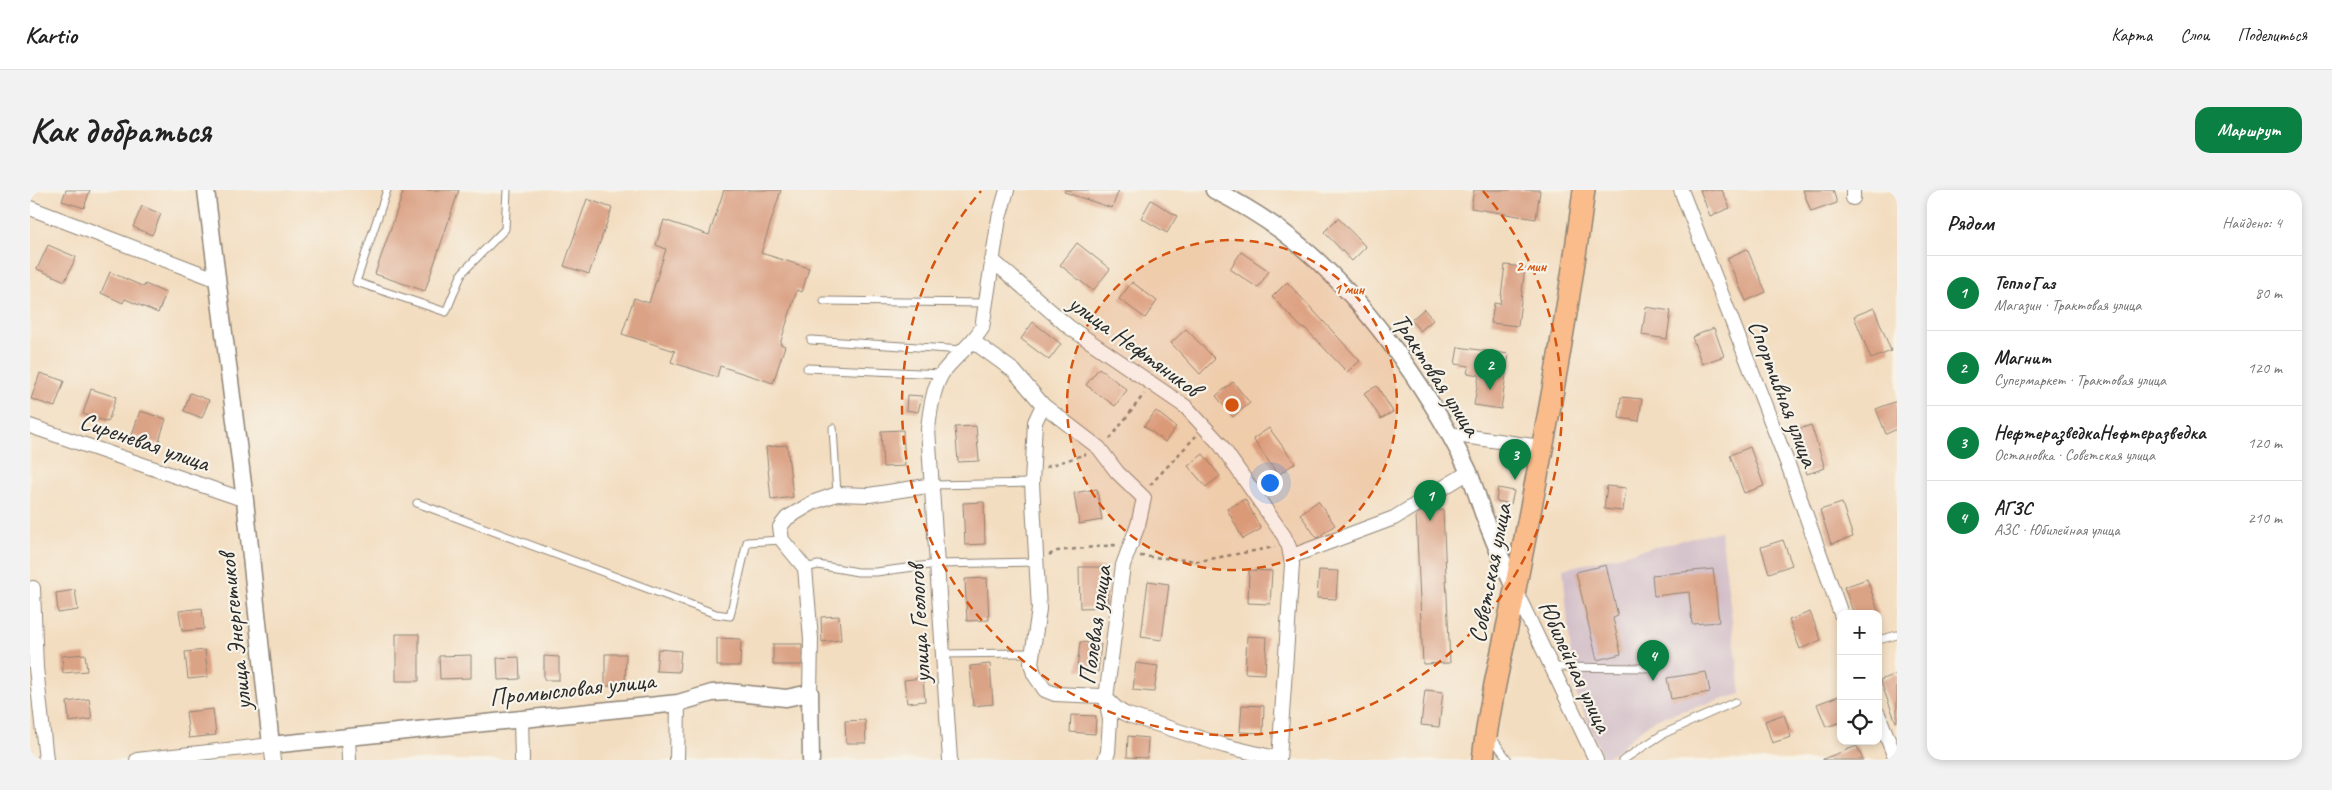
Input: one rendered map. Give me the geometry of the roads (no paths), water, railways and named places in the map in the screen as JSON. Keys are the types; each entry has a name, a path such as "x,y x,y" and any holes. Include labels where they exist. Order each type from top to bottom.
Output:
{"main road":[{"name":"Советская улица","path":"1483,760 1486,729 1515,590 1575,257 1584,190"}],"street":[{"name":"улица Энергетиков","path":"206,190 245,500 272,752"},
{"name":"улица Геологов","path":"950,760 928,429 930,409 942,374 982,328 999,218 1007,190"},
{"name":"Трактовая улица","path":"1214,190 1242,204 1283,232 1324,268 1368,315 1401,359 1449,434 1469,472 1483,514 1515,590"},
{"name":"Спортивная улица","path":"1680,190 1790,470 1840,610"},
{"path":"30,208 218,280"},
{"name":"улица Нефтяников","path":"992,260 1069,327 1186,406 1220,444 1291,552"},
{"path":"968,346 1014,371 1043,405 1034,422 1032,483 1039,608 1031,663 1034,674 1045,690 1055,694 1106,698 1117,711 1128,715 1225,746 1279,760 1291,552 1394,518 1469,472"},
{"name":"Полевая улица","path":"1043,405 1099,448 1117,472 1144,498 1138,525 1123,564 1106,698 1110,720 1108,752 1105,760"},
{"name":"Сиреневая улица","path":"30,426 245,500"},
{"path":"1449,434 1541,447"},
{"path":"811,760 810,639 805,568 782,540 780,527 787,518 814,502 837,494 869,495 933,485"},
{"path":"33,588 36,668 46,760"},
{"name":"Юбилейная улица","path":"1515,590 1596,760"},
{"name":"Промысловая улица","path":"272,752 348,736 678,703 712,693 728,692 786,698 810,693"},
{"path":"677,760 678,703"},
{"path":"521,718 522,760"},
{"path":"1882,724 1896,760"},
{"path":"348,736 349,760"},
{"path":"137,760 272,752"}],"lane":[{"path":"387,190 356,282 446,312 462,273 505,229 507,190"},
{"path":"824,301 985,304"},
{"path":"811,340 968,346"},
{"path":"807,368 942,374"},
{"path":"833,428 837,494"},
{"path":"933,485 1032,483"},
{"path":"417,503 716,614 730,616 747,542 782,540"},
{"path":"805,568 818,565 858,572 876,572 937,564 1037,562"},
{"path":"1882,639 1897,635"},
{"path":"942,654 1031,653"},
{"path":"1551,667 1646,668"},
{"path":"1623,760 1662,734 1735,702"},
{"path":"1486,729 1508,760"}],"place":[{"name":"Магнит","path":"1490,390"},
{"name":"НефтеразведкаНефтеразведка","path":"1515,480"},
{"name":"ТеплоГаз","path":"1430,521"},
{"name":"АГЗС","path":"1653,681"}]}
